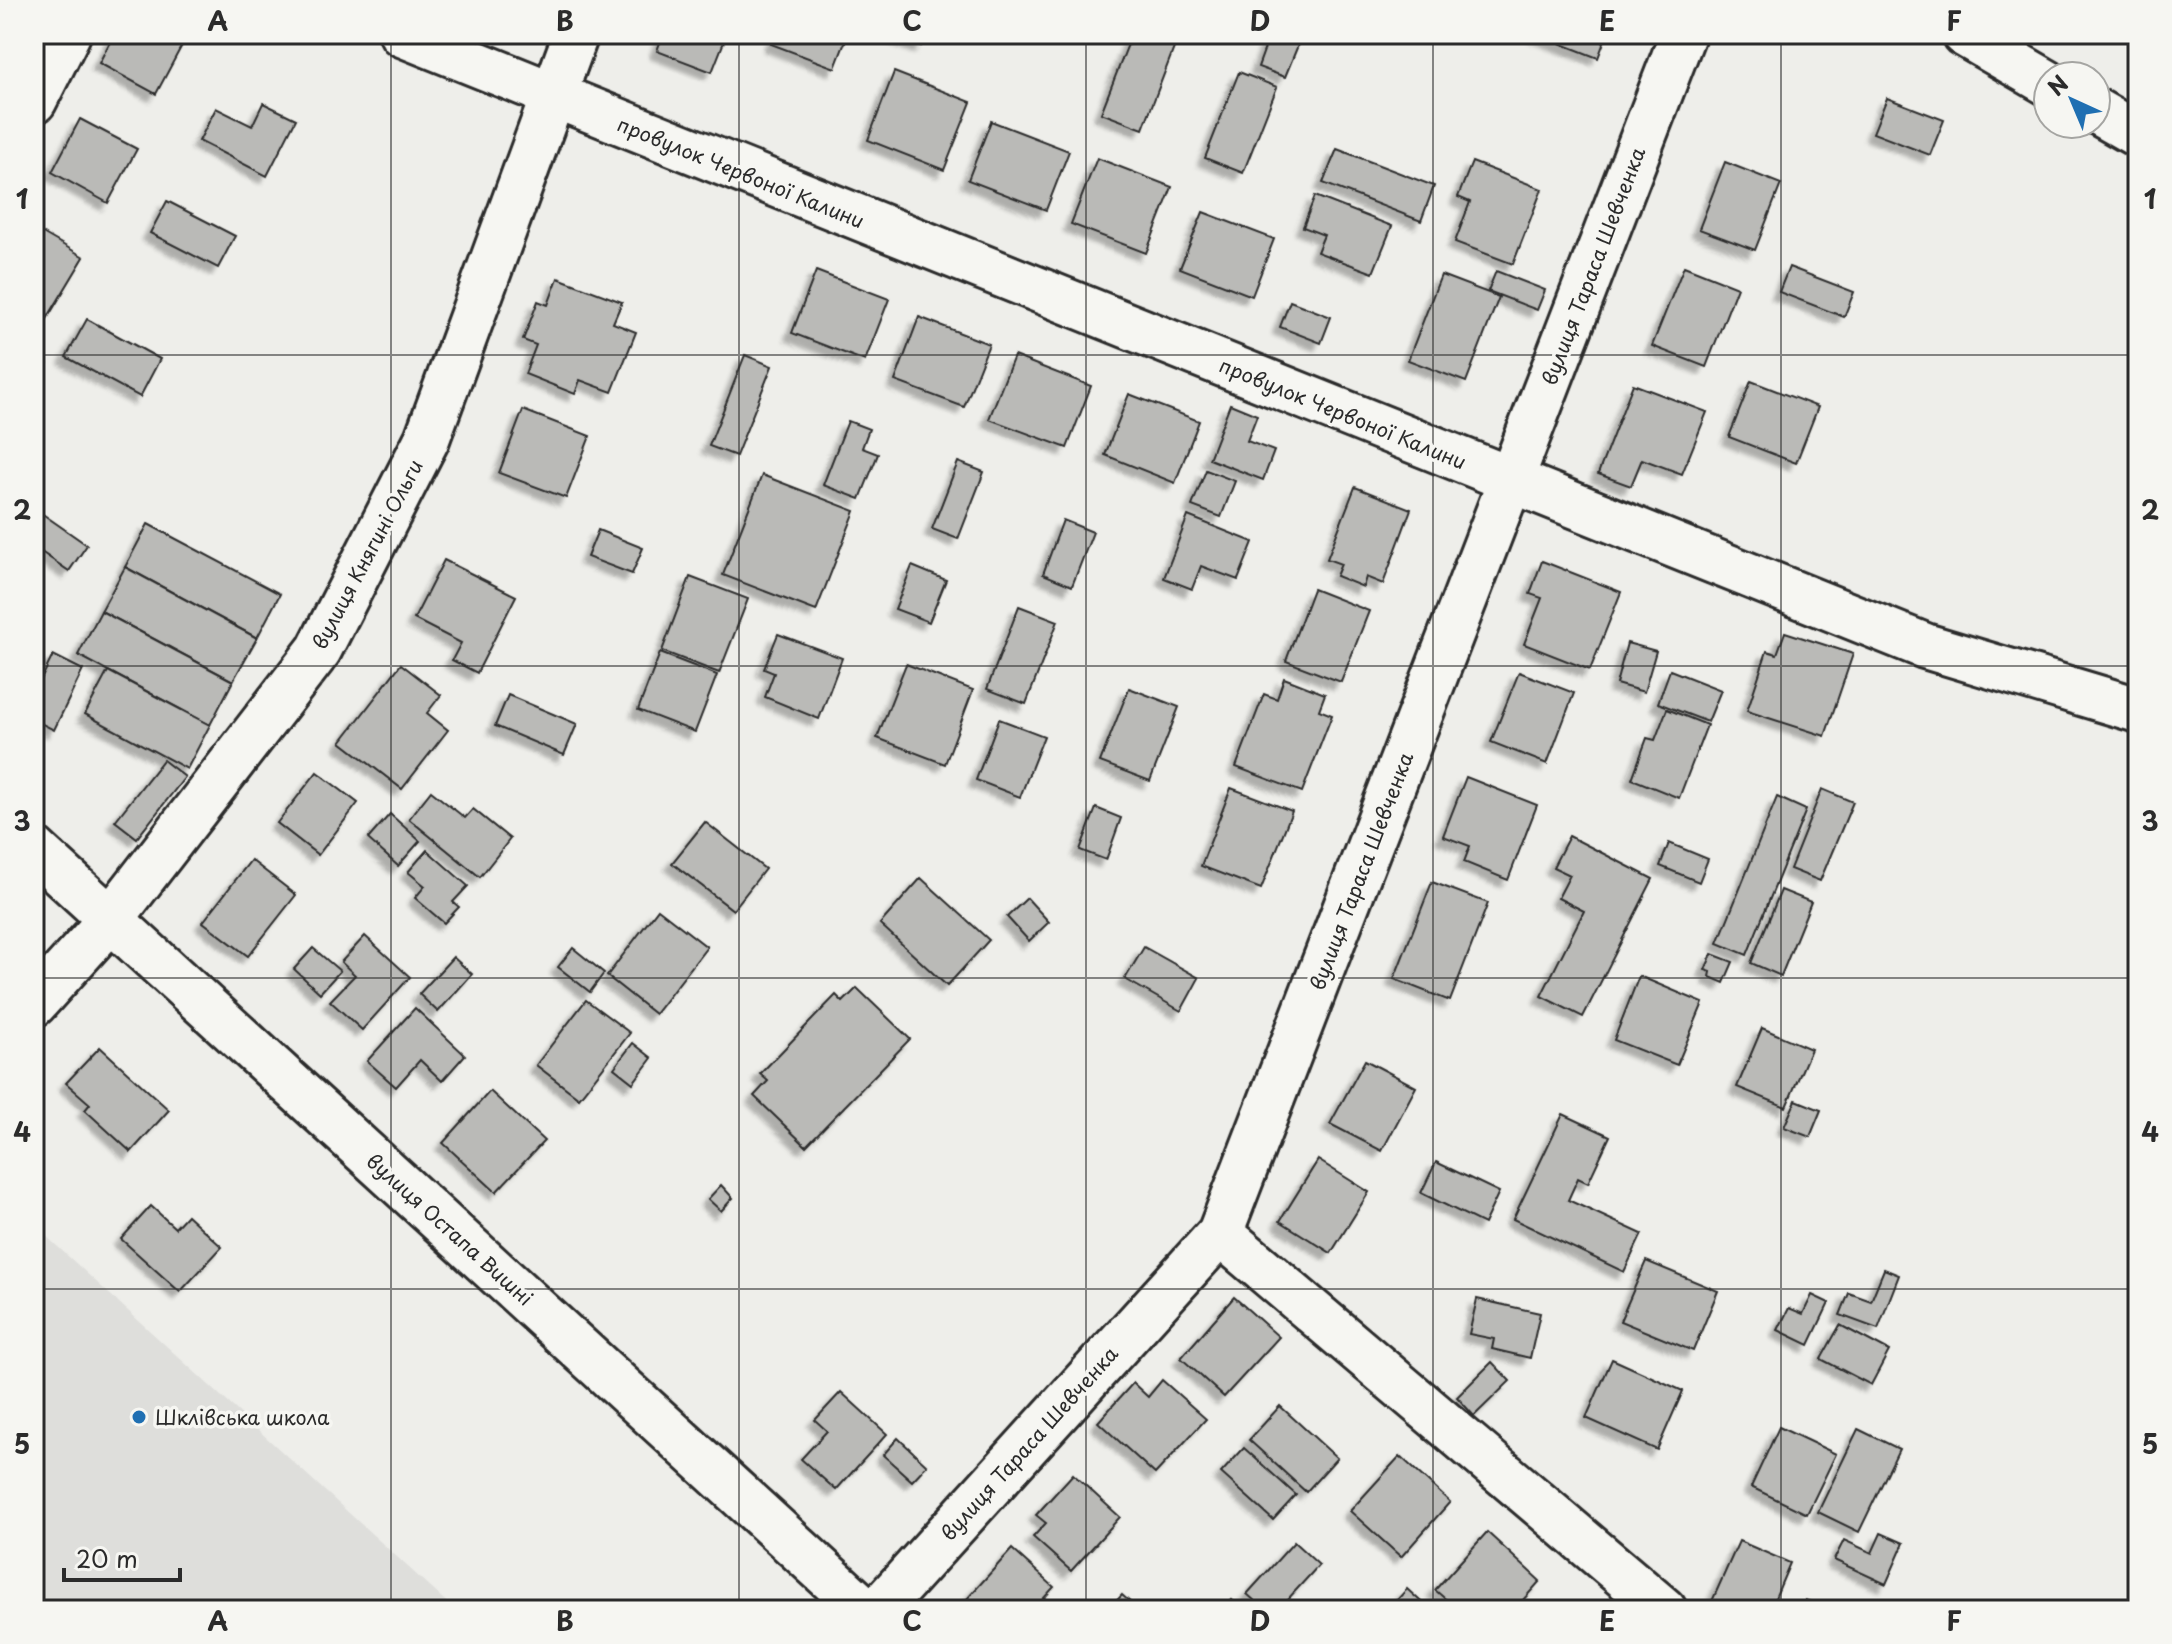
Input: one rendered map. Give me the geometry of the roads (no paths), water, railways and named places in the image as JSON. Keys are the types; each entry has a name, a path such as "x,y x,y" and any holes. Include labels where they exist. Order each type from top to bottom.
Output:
{"street":[{"path":"34,101 68,34"},
{"name":"провулок Червоної Калини","path":"402,34 1925,646 2138,710"},
{"name":"вулиця Княгині Ольги","path":"34,1004 111,919 319,650 427,439 576,34"},
{"name":"вулиця Тараса Шевченка","path":"878,1610 1220,1233 1683,34"},
{"path":"1964,34 2032,74"},
{"path":"2112,120 2138,135"},
{"name":"вулиця Остапа Вишні","path":"34,849 865,1610"},
{"path":"1220,1233 1664,1610"}],"place":[{"name":"Шклівська школа","path":"139,1417"}]}
